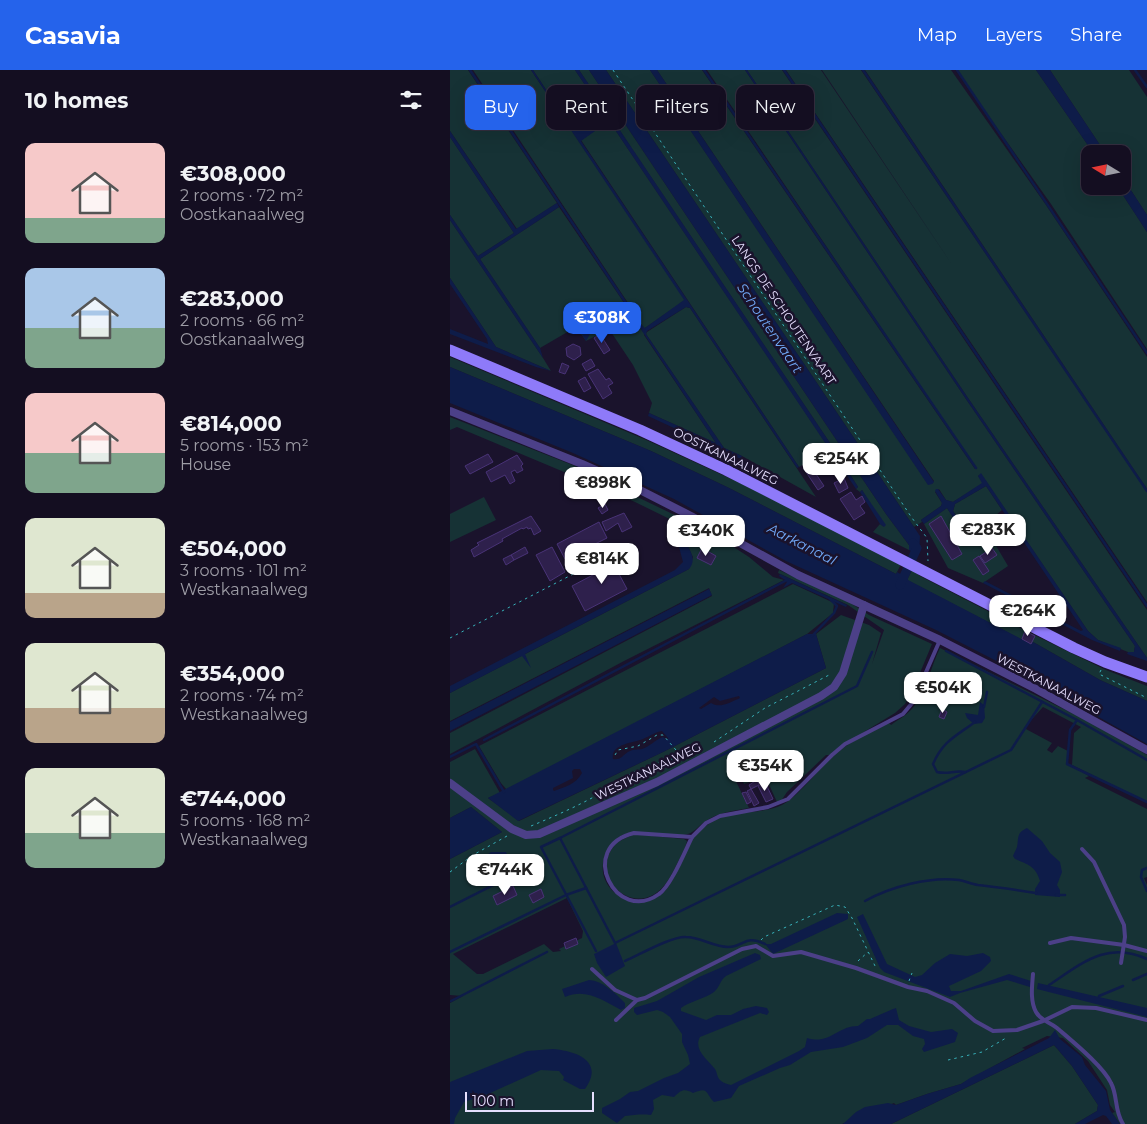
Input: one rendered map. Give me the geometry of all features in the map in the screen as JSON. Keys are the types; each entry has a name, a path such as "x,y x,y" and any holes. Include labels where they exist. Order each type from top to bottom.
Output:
{"main road":[{"name":"OOSTKANAALWEG","path":"450,350 640,430 726,470 895,556 925,566 1105,662 1147,677"}],"street":[{"name":"WESTKANAALWEG","path":"450,412 584,465 636,488 691,516 778,565 940,640 1036,689 1147,750"},
{"name":"WESTKANAALWEG","path":"516,831 526,835 539,834 657,782 821,696 834,687 844,671 864,605"},
{"path":"450,783 516,831"}],"lane":[{"path":"692,837 634,832 619,839 610,846 604,866 612,889 624,898 638,901 660,894 668,883 692,837 706,823 720,816 777,805 788,799 845,744 903,714 913,702 940,640"},
{"path":"1082,849 1094,862 1124,925 1126,937 1121,963"},
{"path":"1050,942 1071,938 1147,951"},
{"path":"616,1020 637,1000 645,998 742,949 756,946 773,956 801,952 852,966 927,991 954,1003 975,1021 993,1031 1017,1030 1044,1021 1072,1007 1096,1008 1147,1020"},
{"path":"592,969 615,990 637,1000"},
{"path":"1033,974 1031,991 1035,1012 1044,1021 1055,1026 1099,1066 1112,1084 1116,1112 1123,1124"}],"path":[{"name":"LANGS DE SCHOUTENVAART","path":"613,70 927,538 925,566"},
{"path":"450,638 581,570"},
{"path":"1105,662 1099,674 1147,698"},
{"path":"710,745 765,708 840,670 844,671"},
{"path":"615,755 618,750 638,746 657,735 663,735 684,756"},
{"path":"451,871 473,855 516,831 573,809 639,769 657,762 684,756 702,748"},
{"path":"764,938 835,905 845,907 880,976"},
{"path":"852,966 869,952"},
{"path":"908,986 912,973"},
{"path":"948,1060 982,1052 1017,1030"}],"green space":[{"path":"450,70 468,70 478,85 465,85 465,130 508,130 557,203 517,229 450,131"},
{"path":"473,70 531,70 546,92 546,130 571,130 685,300 645,328 644,335 716,443 649,413 652,403 633,365 609,329 586,341 576,327 540,348 480,259 559,207 633,316 636,315 513,130 536,130 536,85 483,85"},
{"path":"533,70 575,70 585,85 546,85 546,90"},
{"path":"579,70 589,70 599,85 589,85"},
{"path":"606,70 650,70 660,85 636,85 636,115 626,100 626,85 616,85"},
{"path":"657,70 702,70 712,85 667,85"},
{"path":"707,70 745,70 755,85 736,85 736,113 726,98 726,85 717,85"},
{"path":"747,70 782,70 792,85 757,85"},
{"path":"786,70 821,70 955,269 822,70 861,70 1147,492 1147,602 814,111 814,85 796,85"},
{"path":"865,70 951,70 1046,205 1147,357 1147,489"},
{"path":"956,70 1036,70 1088,145 1081,145 1081,195 1123,195 1147,232 1147,349 1051,204"},
{"path":"1050,70 1129,70 1147,97 1147,215 1131,190 1131,145 1100,145"},
{"path":"726,105 736,120 736,130 743,130 975,469 977,469 748,130 785,130 1135,646 1134,652 1128,652 1098,640 1088,631 981,474 978,476 983,483 953,502 946,500 939,489 935,492 942,503 941,506 914,527 646,130 690,130 928,484 932,484 934,481 697,130 726,130"},
{"path":"814,117 1147,610 1147,658 968,398 787,130 814,130"},
{"path":"626,125 886,514 909,545 909,550 873,532 880,524 884,527 862,490 860,492 856,489 858,487 619,130 626,130"},
{"path":"596,130 615,130 829,448 799,467 581,140"},
{"path":"450,137 514,233 478,256 450,215"},
{"path":"450,220 551,371 496,347 450,278"},
{"path":"686,307 690,308 816,497 724,448 713,432 646,334"},
{"path":"450,357 644,439 740,483 901,564 896,574 729,488 651,451 450,367"},
{"path":"450,417 580,468 577,476 457,427 450,430"},
{"path":"598,478 712,533 749,557 773,577 784,580 624,661 450,754 450,733 712,596 709,588 450,721 450,693 689,569 693,557 685,541 690,529 590,482"},
{"path":"986,486 1002,510 996,515 1010,534 995,544 1008,566 983,583 948,568 924,524 947,508 971,545 974,542 953,511 955,504"},
{"path":"484,497 496,520 450,542 450,514"},
{"path":"779,570 849,602 869,615 932,644 912,692 905,704 895,713 829,755 826,755 787,792 781,801 777,802 766,778 744,784 735,764 729,767 749,808 716,816 688,834 677,836 632,832 622,835 606,853 603,864 607,884 623,898 633,901 644,901 655,898 663,893 675,876 689,846 700,830 721,817 765,810 782,805 795,795 843,748 889,723 891,725 907,714 923,692 940,648 1084,719 1147,755 1147,802 1072,765 1074,733 1081,727 1043,707 1024,728 1052,743 1047,750 1052,753 1058,746 1068,751 1067,764 1089,776 1085,778 1147,809 1147,877 1144,878 1147,885 1147,1124 1120,1124 1112,1113 1115,1112 1110,1105 1107,1090 1088,1061 1063,1038 1047,1036 1022,1048 1025,1049 961,1084 896,1105 894,1103 842,1124 450,1124 450,1003 463,996 450,995 450,859 502,832 471,807 450,818 450,762 475,749 500,793 488,798 519,821 665,751 826,668 816,634 841,615 869,625 881,633 872,664 884,630 848,605 778,573","holes":["567,898 583,931 582,938 559,949 561,951 553,952 544,944 483,974 477,974 453,954"]},
{"path":"912,570 920,576 1026,631 1106,670 1147,686 1147,701 1100,680 1033,642 1032,645 907,580"},
{"path":"793,584 834,603 833,613 807,634 507,790 501,783 479,746"},
{"path":"632,835 684,839 687,841 669,880 662,888 650,896 638,899 627,896 617,889 610,880 607,869 608,857 615,845"},
{"path":"1054,1045 1072,1066 1098,1105 1097,1111 1075,1124 891,1124"}],"water":[{"path":"531,70 533,70 546,93"},
{"path":"575,70 579,70 589,85 585,85"},
{"path":"589,70 606,70 616,85 599,85"},
{"path":"650,70 657,70 667,85 660,85"},
{"path":"745,70 747,70 757,85 755,85"},
{"path":"1036,70 1050,70 1100,145 1088,145"},
{"path":"626,100 636,115 636,130 646,130 920,536 919,555 909,550 909,545 886,514 626,125"},
{"path":"571,130 596,130 581,141 799,467 797,468 690,308 686,307 647,331 646,334 724,448 742,456 741,459 648,416 649,413 716,443 638,325 640,323 645,328 684,300"},
{"path":"615,130 619,130 832,446 858,487 856,489"},
{"path":"690,130 697,130 934,482 928,485"},
{"path":"785,130 787,130 968,398 1147,658 1147,661 1127,654 1128,652 1134,652 1135,646"},
{"path":"450,131 516,229 557,203 559,207 480,259 540,348 543,358 450,220 450,215 478,256 514,233 450,137"},
{"path":"1131,190 1147,215 1147,232 1123,195 1131,195"},
{"path":"450,278 496,347 551,371 450,334 450,329 488,344 487,339 450,284"},
{"path":"579,304 590,311 594,320 586,341 577,327 566,317 567,308"},
{"name":"Aarkanaal","path":"450,367 651,451 729,488 896,574 897,572 908,578 908,580 1031,644 1033,642 1100,680 1147,701 1147,744 1018,672 936,630 786,561 674,499 573,453 450,403"},
{"path":"981,473 1088,631 1098,640 1121,648 1120,651 1092,640 983,583 985,581 1081,631 1083,630 986,486 955,504 953,511 974,543 971,545 947,508 924,524 921,520 941,506 942,503 935,491 936,489 946,500 953,502 982,483 978,476"},
{"path":"862,490 886,525 884,527 880,524 860,492"},
{"path":"681,540 686,542 693,559 689,569 525,654 531,668 522,656 450,693 450,686 675,570 683,562 679,547"},
{"path":"780,574 847,605 846,607 792,583 783,588 787,582 779,576"},
{"path":"709,589 712,595 450,731 450,722"},
{"path":"807,634 816,634 826,668 665,751 518,821 488,798","holes":["739,696 740,698 726,704 714,705 711,703 701,709 699,708 714,697 720,701","662,731 668,738 667,740 663,737 645,748 631,750 620,758 613,759 613,754 619,747","580,769 582,773 573,782 554,791 553,788 573,778 572,771"]},
{"path":"980,702 984,705 985,718 982,723 974,724 967,718 965,713 978,715"},
{"path":"471,807 502,832 450,859 450,818"},
{"path":"1027,828 1042,841 1050,853 1060,862 1062,872 1057,885 1060,890 1060,897 1035,895 1035,889 1040,881 1036,872 1013,856 1020,834"},
{"path":"491,852 506,852 509,859 506,864 496,869 485,864 484,857"},
{"path":"837,913 848,914 848,919 773,954 765,944 771,944"},
{"path":"863,914 887,964 915,977 922,975 935,963 950,954 967,956 983,953 990,957 991,961 981,971 949,986 951,991 961,991 1009,974 1031,981 1030,987 1007,980 950,997 884,972 880,968 857,917"},
{"path":"616,943 625,966 606,977 597,963 594,954"},
{"path":"755,953 760,955 761,959 726,976 714,992 681,1008 681,1011 706,1020 717,1015 731,1015 743,1009 756,1006 767,1008 769,1012 767,1015 760,1013 700,1037 698,1046 700,1050 715,1069 719,1079 724,1083 731,1085 799,1051 805,1047 807,1038 822,1039 828,1037 844,1029 858,1026 867,1019 896,1008 899,1020 909,1026 931,1032 952,1029 958,1033 955,1042 924,1052 922,1049 925,1044 924,1039 913,1036 898,1025 887,1025 867,1038 843,1047 811,1052 790,1065 739,1086 731,1098 714,1102 704,1090 693,1093 685,1090 674,1097 662,1095 653,1100 654,1109 651,1115 625,1116 617,1123 602,1113 602,1108 630,1092 638,1091 678,1073 690,1064 682,1042 682,1034 670,1017 657,1010 637,1015 634,1012 634,1008 657,1001 699,977"},
{"path":"589,980 599,983 617,995 625,1003 625,1008 621,1010 594,996 580,994 565,997 562,989"},
{"path":"1038,983 1147,1008 1147,1017 1037,989"},
{"path":"1055,1030 1060,1039 1082,1057 1085,1065 1106,1091 1110,1110 1120,1124 1112,1124 1103,1115 1085,1124 1075,1124 1097,1111 1098,1105 1072,1066 1054,1045 891,1124 843,1124 856,1112 865,1107 888,1103 896,1105 961,1084 1049,1038"},
{"path":"553,1049 579,1055 590,1065 592,1071 585,1089 580,1089 563,1080 564,1077 559,1071 541,1070 488,1094 464,1102 455,1118 454,1124 450,1124 450,1082 527,1051"}],"building":[{"path":"600,334 610,350 604,354 594,338"},
{"path":"573,344 580,347 581,355 574,360 567,356 566,348"},
{"path":"591,359 595,366 586,371 582,364"},
{"path":"562,363 569,366 565,374 559,372"},
{"path":"598,369 606,380 609,378 613,383 608,386 612,393 603,399 588,374"},
{"path":"585,377 591,388 584,392 578,381"},
{"path":"488,454 493,462 470,474 465,466"},
{"path":"517,455 523,464 521,466 523,470 517,473 515,470 511,472 515,481 510,484 505,475 491,482 486,472"},
{"path":"810,465 824,486 818,490 804,469"},
{"path":"844,478 848,488 839,493 834,483"},
{"path":"851,492 856,500 862,496 865,502 860,506 865,513 854,520 840,499"},
{"path":"605,504 608,510 602,514 598,508"},
{"path":"624,513 632,527 622,532 618,523 606,531 602,522"},
{"path":"531,516 541,531 534,535 531,528 522,528 474,557 471,550 479,545 477,543"},
{"path":"941,516 962,554 952,560 929,524"},
{"path":"599,522 607,538 565,559 557,544"},
{"path":"984,534 989,542 983,546 978,539"},
{"path":"525,547 528,553 514,560 511,555"},
{"path":"552,547 565,572 550,581 536,555"},
{"path":"702,548 716,556 711,565 697,558"},
{"path":"992,548 997,555 985,563 980,556"},
{"path":"511,555 514,560 506,565 503,559"},
{"path":"979,556 989,571 983,575 973,560"},
{"path":"625,558 630,568 619,574 627,589 585,611 572,586"},
{"path":"1025,631 1035,636 1031,644 1022,639"},
{"path":"968,683 982,689 977,699 963,693 961,697 955,694 959,686 965,689"},
{"path":"942,709 947,712 944,719 939,717"},
{"path":"757,780 759,785 751,789 749,785"},
{"path":"765,782 773,799 766,802 758,786"},
{"path":"751,789 759,803 754,806 747,791"},
{"path":"746,792 751,802 747,804 742,793"},
{"path":"513,886 517,895 497,905 493,896"},
{"path":"541,889 544,897 533,903 529,895"},
{"path":"576,938 578,944 566,949 564,943"}],"waterway":[{"path":"470,70 634,315"},
{"path":"704,70 976,468"},
{"path":"784,70 1147,606"},
{"path":"863,70 1147,491"},
{"path":"957,70 1147,353"},
{"path":"1135,70 1147,87"},
{"name":"Schoutenvaart","path":"900,585 917,548 913,543"},
{"path":"484,740 787,580"},
{"path":"812,636 834,613 837,606 830,599"},
{"path":"946,651 1077,720"},
{"path":"872,652 857,686 560,838 615,943 1011,750 1042,702"},
{"path":"984,707 987,692"},
{"path":"1147,760 1077,720 1070,730 1067,764 1147,802"},
{"path":"965,772 937,772 933,764 946,744 975,722"},
{"path":"450,757 476,744 504,792"},
{"path":"560,838 541,847 596,951"},
{"path":"450,907 533,865"},
{"path":"1147,868 1142,870 1141,877 1147,891"},
{"path":"865,901 898,887 923,881 948,879 1036,893"},
{"path":"450,952 566,895 586,888"},
{"path":"1056,895 1065,895"},
{"path":"625,961 680,937 691,937 728,947 753,940 765,944"},
{"path":"451,1001 547,952"},
{"path":"1049,985 1072,969 1107,953 1133,954 1147,959"},
{"path":"1133,980 1147,974"},
{"path":"1099,996 1123,986"}]}
